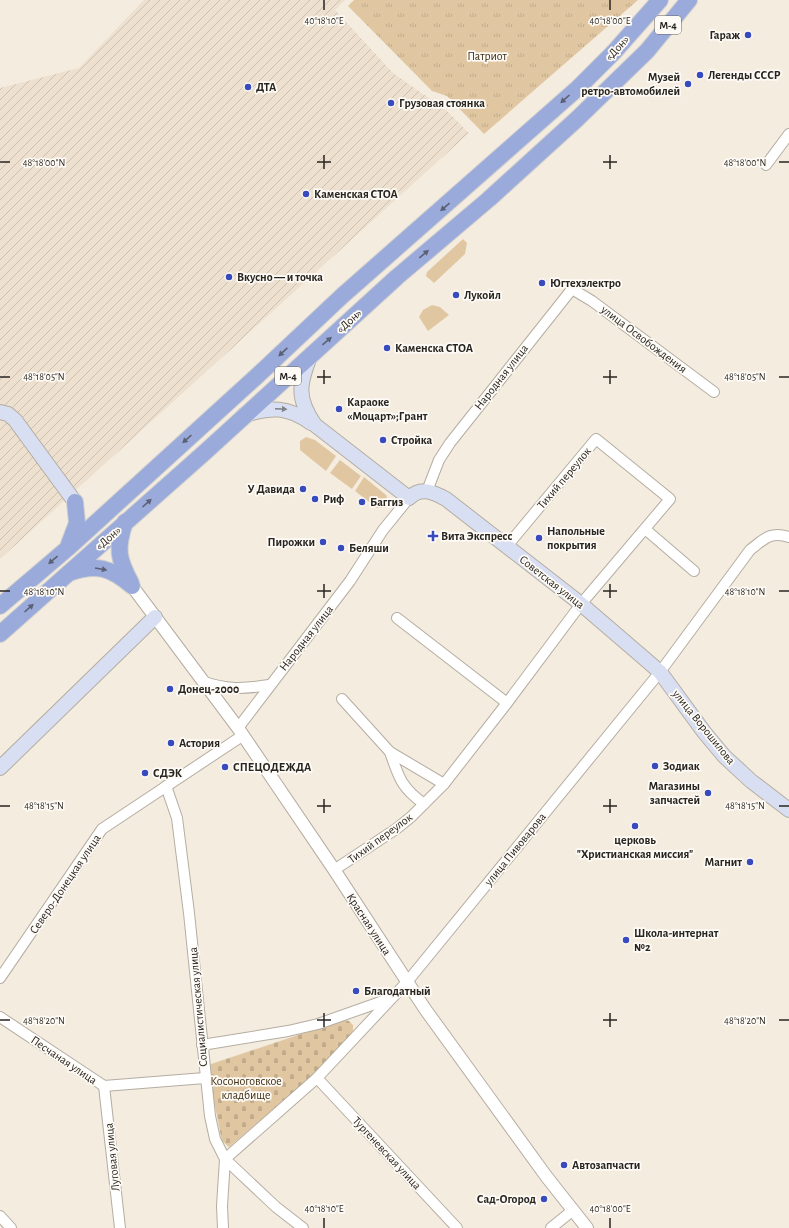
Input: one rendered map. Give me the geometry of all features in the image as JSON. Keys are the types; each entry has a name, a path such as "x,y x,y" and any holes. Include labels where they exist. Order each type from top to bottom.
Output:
{"highway":[{"name":"«Дон»","path":"0,606 68,548 257,376 342,296 578,88 614,52 660,0"},
{"name":"«Дон»","path":"0,634 244,416 396,277 495,194 577,119 647,51 689,0"},
{"path":"647,51 670,32 702,0"},
{"path":"74,502 93,511 114,506"},
{"path":"68,548 77,523 74,502"},
{"path":"125,522 120,538 119,558 132,586"},
{"path":"66,574 82,568 102,568 119,575 132,586"}],"main road":[{"name":"Советская улица","path":"311,354 301,385 300,393 306,411 315,425 418,493 446,500 581,604 660,672"},
{"path":"244,416 258,411 284,409 296,413 315,425"},
{"path":"0,412 8,414 15,420 74,502"},
{"path":"0,768 155,617"},
{"name":"улица Ворошилова","path":"660,672 704,732 724,756 751,781 789,810"}],"street":[{"path":"766,165 789,134"},
{"name":"улица Освобождения","path":"572,289 592,301 714,392"},
{"name":"Народная улица","path":"240,732 269,685 350,581 383,530 418,493 450,443 572,289"},
{"name":"Тихий переулок","path":"334,870 396,829 444,784 581,604 670,499 596,439 507,546"},
{"path":"645,529 694,571"},
{"name":"улица Пивоварова","path":"225,1159 317,1078 407,982 660,672 750,550 768,536 780,534 789,536"},
{"name":"Красная улица","path":"132,586 240,732 334,870 407,982 572,1211 587,1228"},
{"path":"397,618 507,703"},
{"path":"202,681 220,687 233,688 269,685"},
{"name":"Тихий переулок","path":"342,699 390,752 444,784"},
{"name":"Северо-Донецкая улица","path":"0,978 102,829 166,786 240,732"},
{"name":"Тихий переулок","path":"390,752 398,776 404,787 424,804"},
{"name":"Социалистическая улица","path":"166,786 177,818 189,913 204,1078 215,1138 225,1159 222,1206 223,1228"},
{"path":"202,1045 288,1031 341,1016 391,998"},
{"name":"Песчаная улица","path":"0,1017 104,1086 204,1078"},
{"name":"Тургеневская улица","path":"317,1078 457,1228"},
{"name":"Луговая улица","path":"104,1086 120,1228"},
{"path":"225,1159 276,1207 303,1228"},
{"path":"551,1228 572,1211"},
{"path":"0,1216 11,1228"}],"shaded area":[{"path":"144,0 345,0 335,10 393,73 447,111 469,133 0,559 0,88 79,68"}],"green space":[{"name":"Патриот","path":"354,0 638,0 484,134 447,96 432,91 348,6"},
{"path":"463,239 467,243 465,254 434,283 426,276 427,272"},
{"path":"432,305 440,307 449,315 428,331 419,317 423,310"},
{"path":"306,437 315,440 336,456 326,471 300,450 300,441"},
{"path":"340,460 361,476 352,489 330,473"},
{"path":"364,477 386,495 389,503 386,508 377,508 355,491"},
{"name":"Косоноговское кладбище","path":"343,1020 349,1021 353,1025 353,1033 309,1079 229,1147 222,1141 208,1072 211,1064"}],"place":[{"name":"Гараж","path":"748,35"},
{"name":"Легенды СССР","path":"700,75"},
{"name":"Музей ретро-автомобилей","path":"688,84"},
{"name":"ДТА","path":"248,87"},
{"name":"Грузовая стоянка","path":"391,103"},
{"name":"Каменская СТОА","path":"306,194"},
{"name":"Вкусно — и точка","path":"229,277"},
{"name":"Югтехэлектро","path":"542,283"},
{"name":"Лукойл","path":"456,295"},
{"name":"Каменска СТОА","path":"387,348"},
{"name":"Караоке «Моцарт»;Грант","path":"339,409"},
{"name":"Стройка","path":"383,440"},
{"name":"У Давида","path":"303,489"},
{"name":"Риф","path":"315,499"},
{"name":"Баггиз","path":"362,502"},
{"name":"Вита Экспресс","path":"433,536"},
{"name":"Напольные покрытия","path":"539,538"},
{"name":"Пирожки","path":"323,542"},
{"name":"Беляши","path":"341,548"},
{"name":"Донец-2000","path":"170,689"},
{"name":"Астория","path":"171,743"},
{"name":"Зодиак","path":"655,766"},
{"name":"СПЕЦОДЕЖДА","path":"225,767"},
{"name":"СДЭК","path":"145,773"},
{"name":"Магазины запчастей","path":"708,793"},
{"name":"церковь \"Христианская миссия\"","path":"635,826"},
{"name":"Магнит","path":"750,862"},
{"name":"Школа-интернат №2","path":"626,940"},
{"name":"Благодатный","path":"356,991"},
{"name":"Автозапчасти","path":"564,1165"},
{"name":"Сад-Огород","path":"544,1199"}]}
